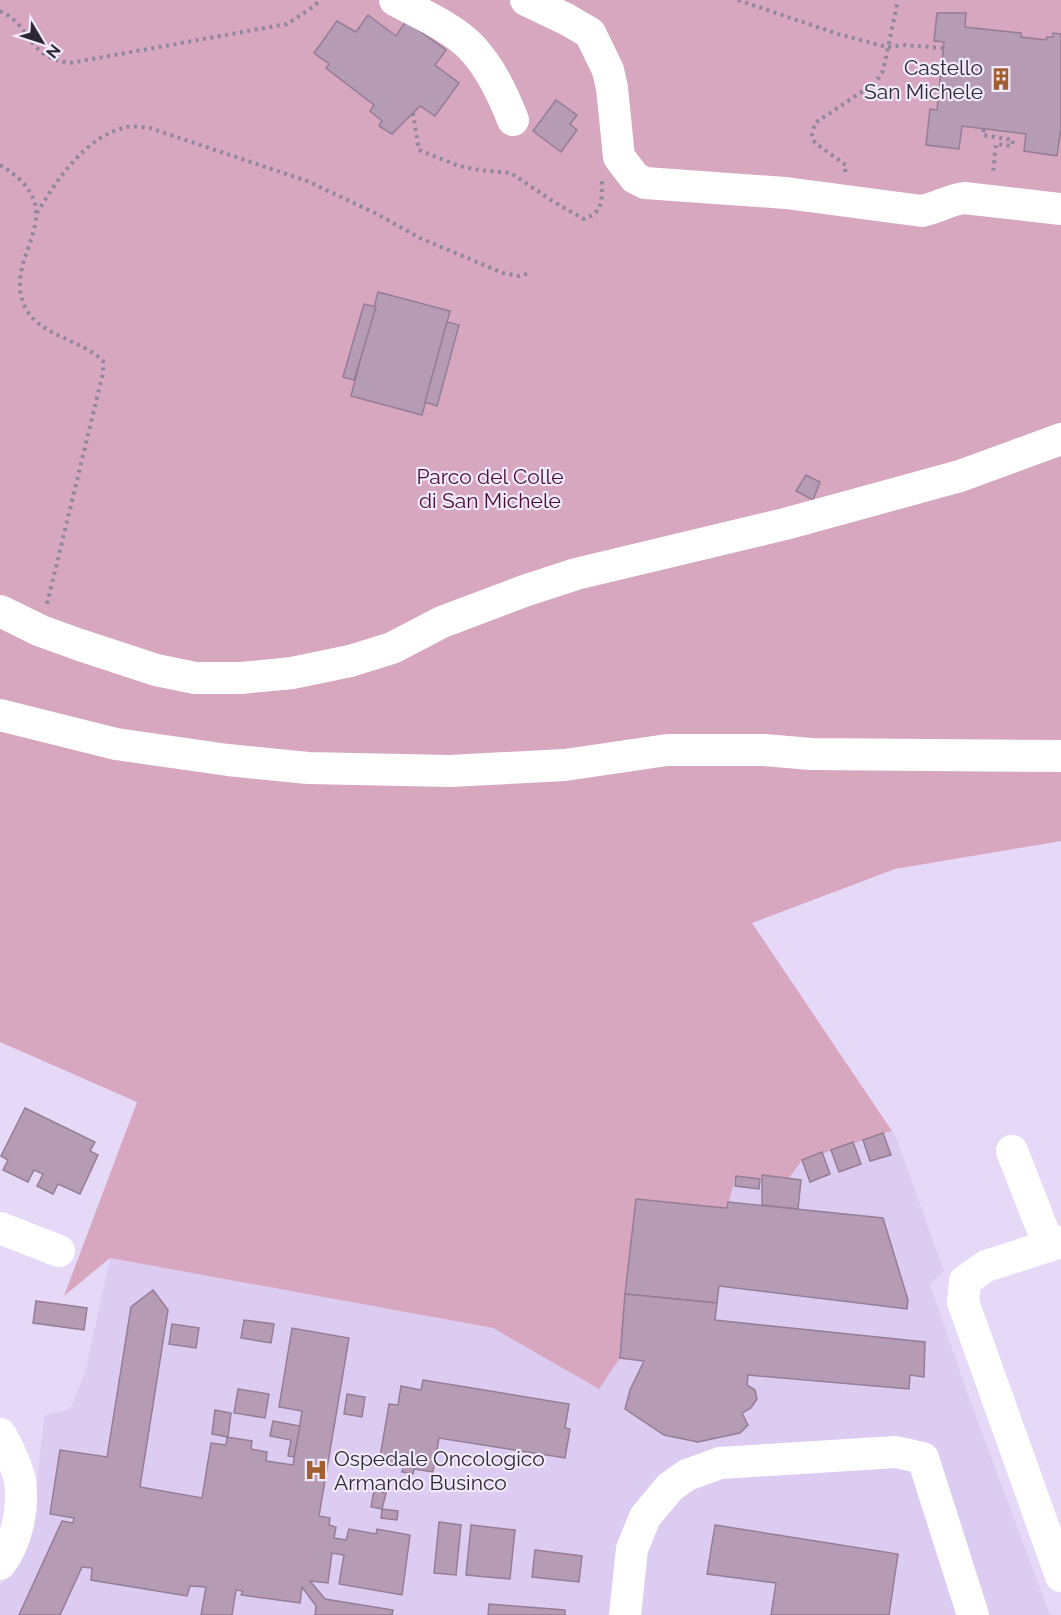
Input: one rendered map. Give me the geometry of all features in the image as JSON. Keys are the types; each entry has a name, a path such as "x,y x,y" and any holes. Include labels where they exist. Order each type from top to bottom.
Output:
{"street":[{"path":"395,0 441,25 470,46 489,70 505,99 513,120"},
{"path":"526,0 590,33 608,70 620,157 635,178 645,183 660,186 786,193 922,211 938,208 953,200 964,198 1061,209"},
{"path":"0,611 41,630 156,670 195,678 241,678 292,673 350,662 392,648 442,622 576,574 785,524 960,476 1061,439"},
{"path":"0,715 117,744 228,760 308,768 450,771 576,764 667,750 764,750 811,754 1061,756"},
{"path":"1012,1150 1055,1244 986,1266 965,1281 963,1302 1061,1576"},
{"path":"0,1228 59,1251"},
{"path":"0,1434 20,1480 20,1518 8,1554 0,1564"},
{"path":"625,1615 632,1550 645,1517 670,1487 687,1475 720,1463 896,1452 923,1458 973,1615"}],"path":[{"path":"0,11 9,15 19,25 30,43 43,55 57,62 70,63 287,24 320,0"},
{"path":"738,0 838,34 887,47 905,45 944,48"},
{"path":"845,174 846,165 815,143 812,134 815,123 875,83 883,71 898,0"},
{"path":"413,113 419,150 459,166 511,173 554,202 585,219 594,215 601,207 602,182 606,170 620,157"},
{"path":"41,630 103,373 103,361 84,345 55,334 26,310 20,296 20,278 37,213 70,165 106,134 129,127 150,128 307,181 377,214 420,238 502,273 519,276 530,273"},
{"path":"984,129 983,135 1013,140 1012,146 996,144 993,172"},
{"path":"0,165 20,178 28,190 37,213"}],"shaded area":[{"path":"892,1131 944,1271 930,1284 966,1389 1050,1615 0,1615 0,1585 19,1562 33,1523 44,1416 70,1409 85,1373 110,1258 493,1328 599,1389 625,1294 728,1202 736,1176 762,1175 822,1152"}],"green space":[{"name":"Parco del Colle di San Michele","path":"0,0 1061,0 1061,841 895,869 752,923 892,1131 802,1160 789,1178 762,1175 760,1179 736,1176 727,1208 625,1294 620,1358 599,1389 493,1328 110,1258 64,1296 137,1102 0,1042"}],"building":[{"name":"Castello San Michele","path":"937,13 966,13 965,27 1021,33 1021,37 1046,40 1047,37 1053,37 1053,33 1061,34 1061,128 1057,156 1024,151 1026,134 962,126 959,149 926,145 930,109 937,110 944,42 934,41"},
{"path":"368,15 396,36 406,21 446,50 435,65 459,83 435,116 420,106 392,134 379,126 382,121 370,111 374,105 326,68 329,64 314,53 337,21 356,32"},
{"path":"556,100 577,115 570,124 577,130 561,152 533,131"},
{"path":"378,292 450,311 422,415 351,396"},
{"path":"364,304 376,307 354,380 343,377"},
{"path":"447,322 459,325 437,406 425,402"},
{"path":"806,475 820,482 813,500 796,491"},
{"path":"25,1108 95,1142 90,1151 98,1155 80,1194 58,1184 53,1194 37,1186 43,1174 34,1170 28,1182 3,1170 8,1160 1,1156"},
{"path":"883,1133 891,1155 870,1161 863,1140"},
{"path":"853,1142 861,1164 839,1172 831,1150"},
{"path":"822,1152 830,1174 810,1182 802,1160"},
{"path":"762,1175 801,1180 798,1209 762,1205"},
{"path":"736,1176 760,1179 759,1189 735,1186"},
{"path":"636,1199 725,1208 728,1202 883,1218 908,1300 907,1309 719,1286 717,1303 625,1294"},
{"name":"Ospedale Oncologico Armando Businco","path":"153,1290 168,1310 140,1487 202,1498 211,1443 226,1445 227,1437 252,1441 251,1449 267,1452 266,1461 293,1465 302,1411 279,1407 292,1328 349,1338 319,1516 330,1518 329,1525 336,1527 334,1538 346,1540 349,1529 376,1534 377,1529 410,1535 402,1595 339,1584 344,1555 332,1553 328,1583 310,1581 325,1599 393,1610 392,1615 315,1615 316,1606 302,1587 300,1603 241,1595 243,1591 236,1590 232,1615 201,1615 206,1587 190,1586 187,1596 91,1580 92,1568 82,1567 60,1615 19,1615 62,1521 73,1523 74,1518 50,1514 60,1450 107,1457 131,1307"},
{"path":"625,1294 717,1303 715,1320 925,1342 924,1377 910,1375 909,1389 748,1375 747,1385 755,1390 757,1399 751,1408 742,1413 748,1425 740,1433 698,1442 664,1435 625,1409 630,1390 644,1361 620,1358"},
{"path":"36,1301 87,1308 84,1330 33,1323"},
{"path":"244,1320 274,1324 271,1343 241,1338"},
{"path":"172,1324 199,1328 196,1348 169,1344"},
{"path":"423,1380 569,1404 565,1428 570,1429 565,1458 439,1438 433,1472 414,1469 413,1474 402,1472 403,1467 379,1463 389,1404 398,1405 401,1386 421,1390"},
{"path":"238,1389 269,1394 265,1418 234,1413"},
{"path":"347,1394 365,1397 362,1417 344,1414"},
{"path":"215,1410 231,1413 228,1437 212,1434"},
{"path":"273,1421 300,1426 294,1457 288,1456 291,1440 270,1436"},
{"path":"374,1490 386,1493 382,1509 371,1507"},
{"path":"382,1509 398,1511 397,1520 381,1518"},
{"path":"439,1522 461,1525 456,1575 434,1573"},
{"path":"471,1525 515,1530 510,1579 466,1575"},
{"path":"715,1525 898,1554 889,1615 771,1615 776,1583 707,1574"},
{"path":"535,1550 582,1556 579,1582 532,1577"},
{"path":"489,1604 565,1610 565,1615 488,1615"}],"place":[{"name":"Castello San Michele","path":"1001,79"},
{"name":"Ospedale Oncologico Armando Businco","path":"316,1470"}]}
